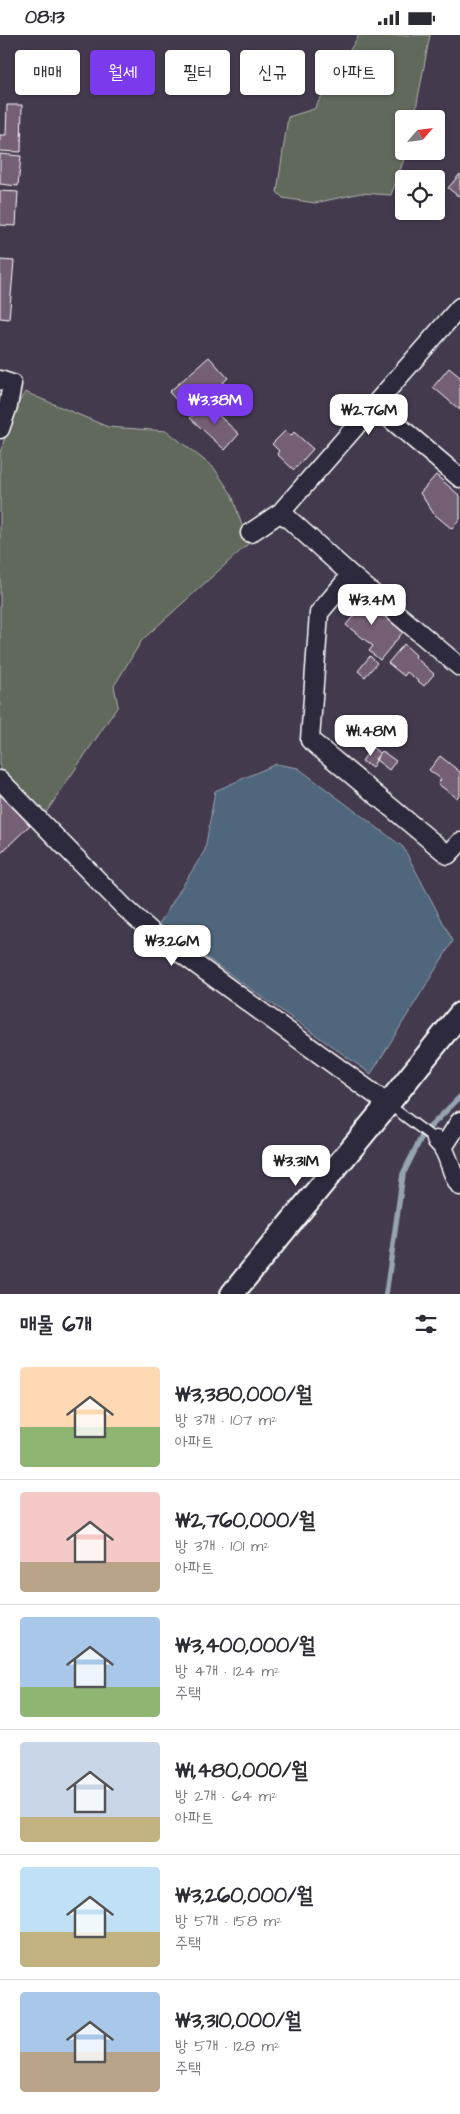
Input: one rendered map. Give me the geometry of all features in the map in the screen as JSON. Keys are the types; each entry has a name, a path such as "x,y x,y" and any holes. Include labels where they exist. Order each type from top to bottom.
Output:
{"street":[{"path":"250,533 281,512 460,307"},
{"path":"0,380 12,384 8,406 0,429"},
{"path":"374,405 460,478"},
{"path":"281,512 351,575 460,667"},
{"path":"351,575 319,613 310,739 448,855 460,842"},
{"path":"0,780 124,907 153,933 396,1110"},
{"path":"232,1294 396,1110 460,1014"},
{"path":"460,1121 440,1143 456,1181 460,1186"}],"lane":[{"path":"396,1110 440,1143"}],"green space":[{"path":"359,35 430,35 416,110 395,110 395,160 404,160 400,170 395,170 395,184 391,195 361,193 315,203 283,198 277,192 288,117 314,109 323,95 394,95 394,50 350,50"},
{"path":"25,392 108,427 167,431 214,468 232,495 248,544 142,640 114,686 118,706 45,814 0,770 0,453 13,412"}],"water":[{"path":"276,764 298,768 403,847 453,941 371,1074 159,924 205,850 215,791"}],"building":[{"path":"7,105 22,105 21,152 0,151 0,135 6,135"},
{"path":"0,154 21,156 18,186 0,184"},
{"path":"460,174 460,193 458,196 448,188"},
{"path":"0,191 18,192 16,226 0,225"},
{"path":"0,260 14,261 9,319 0,318"},
{"path":"209,357 228,378 188,413 169,392"},
{"path":"449,368 460,377 460,410 433,387"},
{"path":"204,402 239,434 225,450 190,418"},
{"path":"285,431 291,436 294,432 313,449 294,470 277,454 279,451 272,444"},
{"path":"436,475 460,496 460,519 452,529 434,514 420,493"},
{"path":"350,596 360,596 403,632 380,660 369,651 373,646 346,625 356,613 344,603"},
{"path":"404,644 434,674 424,686 407,672 404,676 388,663"},
{"path":"370,656 377,663 365,677 358,671"},
{"path":"372,747 380,753 372,768 362,761"},
{"path":"382,751 396,761 389,770 375,759"},
{"path":"440,756 460,772 460,793 457,798 438,784 441,779 429,770"},
{"path":"0,794 30,825 0,854"}],"waterway":[{"path":"386,1294 403,1174 423,1134 460,1097"}]}
